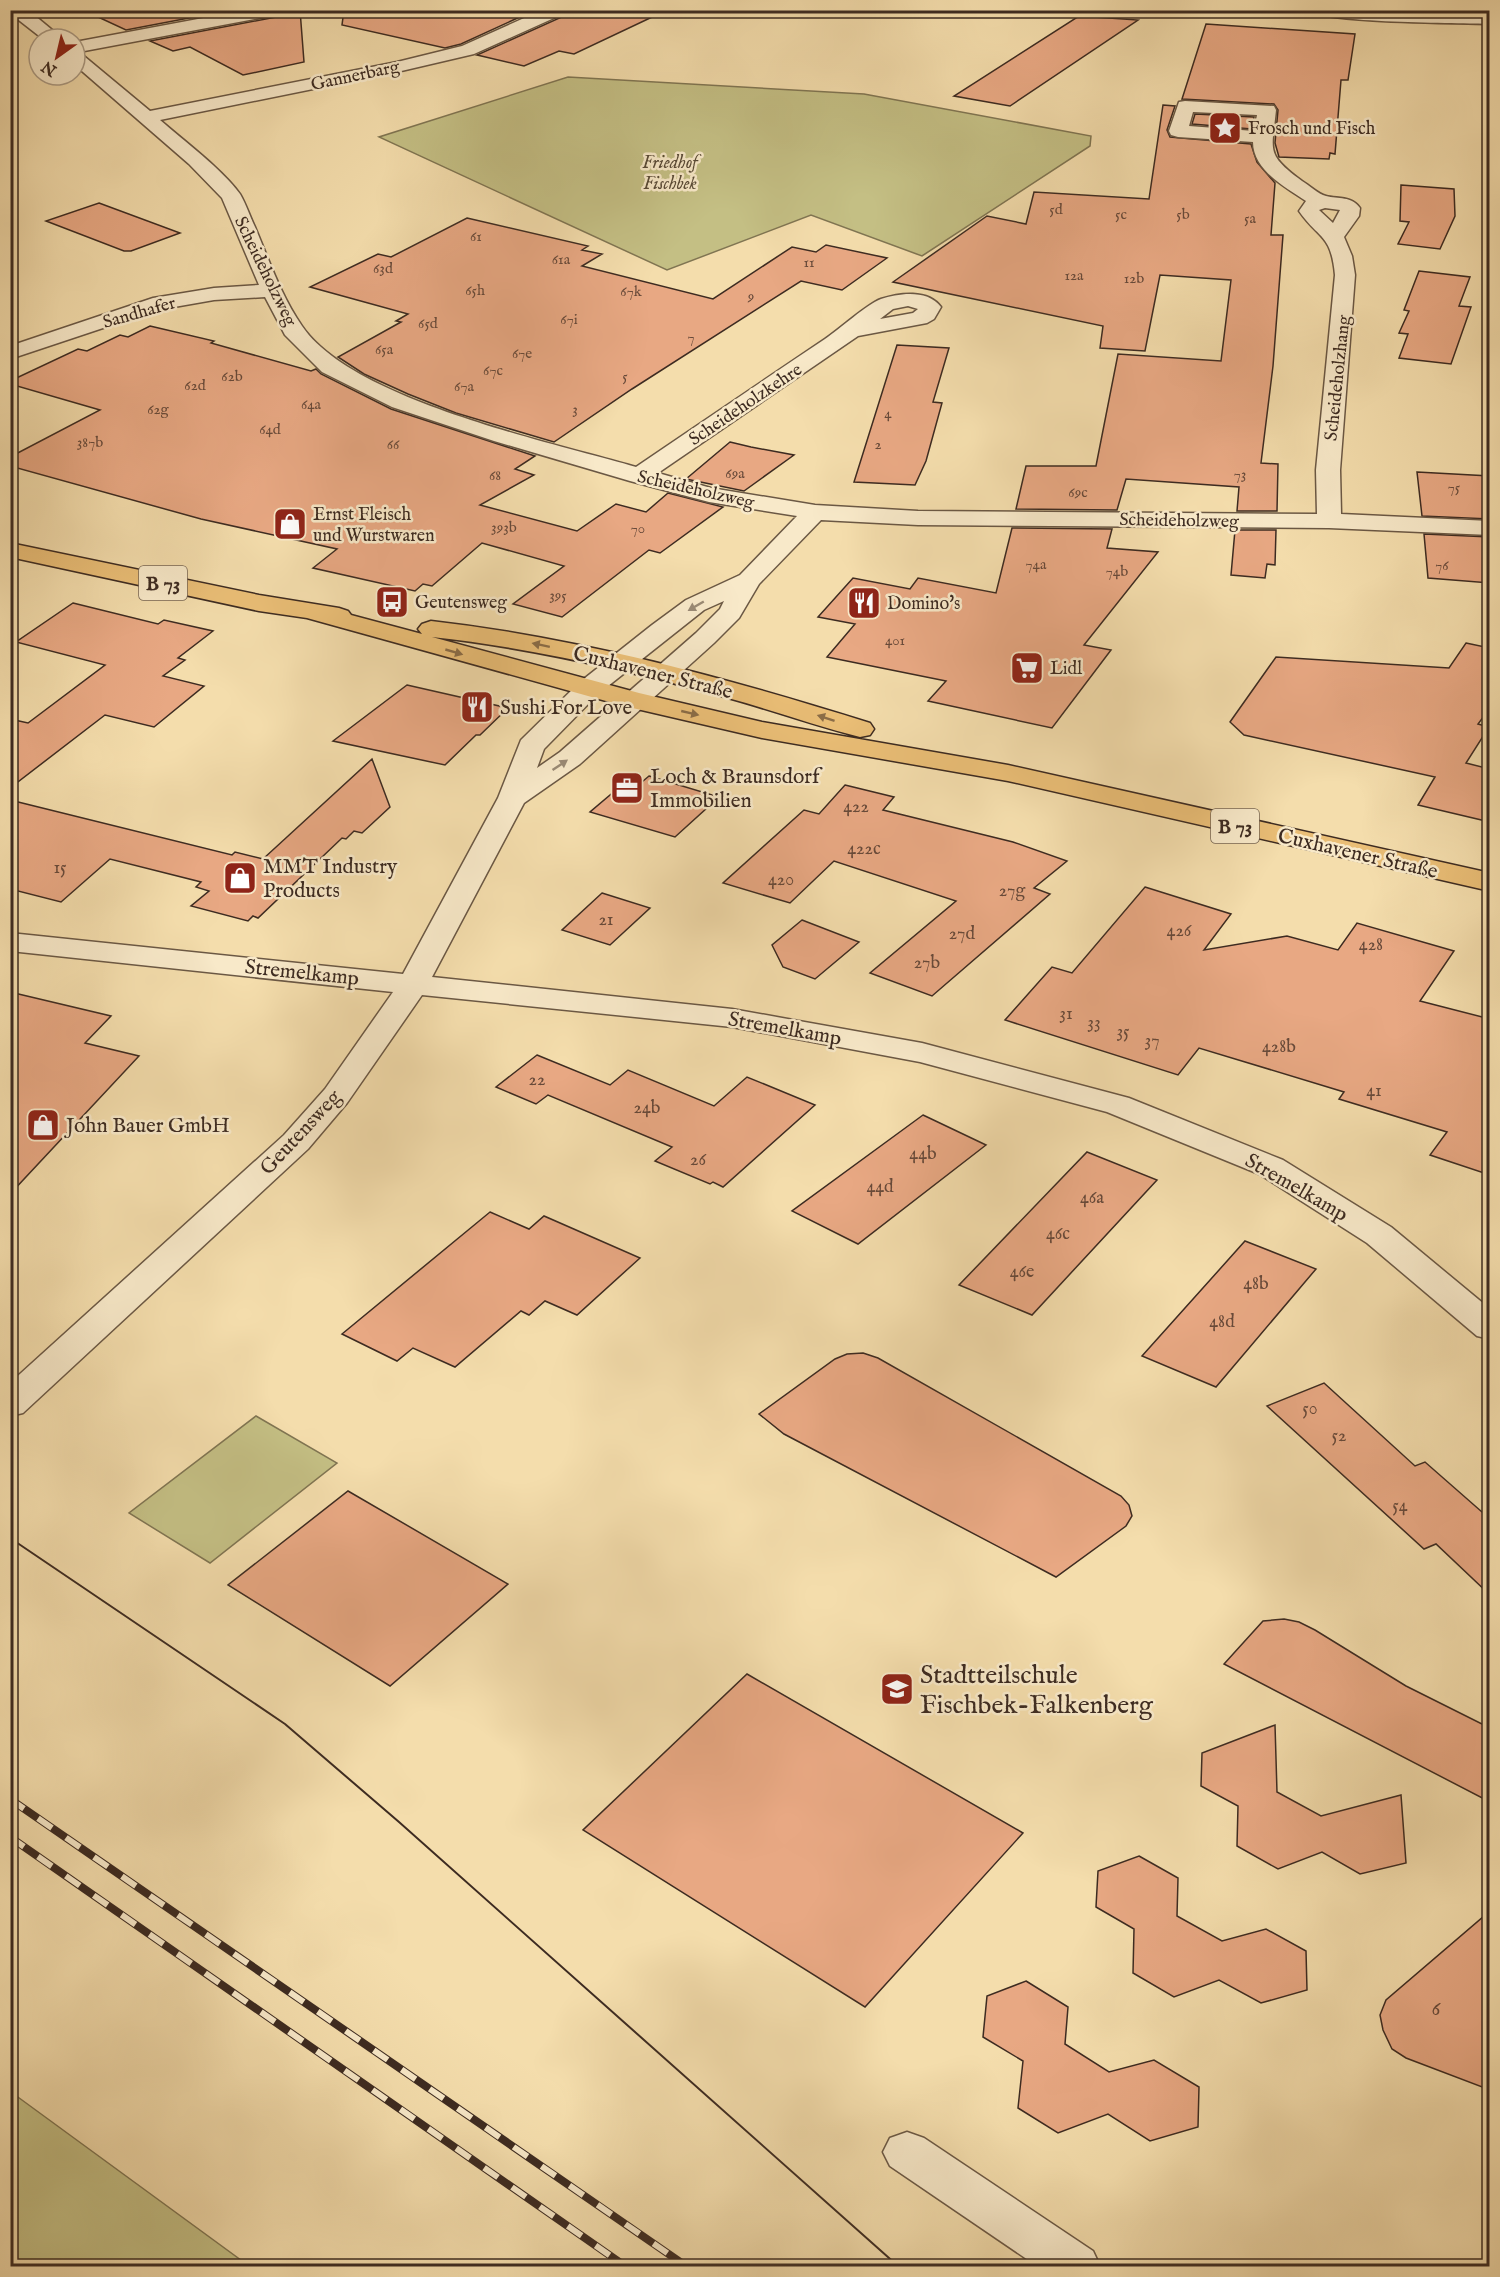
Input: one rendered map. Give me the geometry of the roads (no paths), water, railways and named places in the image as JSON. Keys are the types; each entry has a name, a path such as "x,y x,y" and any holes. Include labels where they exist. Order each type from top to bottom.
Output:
{"main road":[{"name":"Cuxhavener Straße","path":"10,550 316,613 633,700 762,730 981,768 1490,882"},
{"name":"Cuxhavener Straße","path":"316,613 535,643 786,706 981,768"}],"street":[{"path":"17,10 39,27"},
{"path":"87,45 276,10"},
{"name":"Gannerbarg","path":"146,117 378,71 468,50 556,10"},
{"path":"1316,10 1350,14 1490,19"},
{"name":"Scheideholzweg","path":"87,66 196,160 231,196 272,290 293,330 330,367 400,402 426,412 638,476 719,497 815,512 918,518 1329,522 1490,528"},
{"path":"1264,137 1263,152 1269,163 1321,202 1336,202 1350,208 1349,216 1335,235"},
{"name":"Scheideholzhang","path":"1321,202 1311,206 1310,211 1335,235 1344,260 1345,294 1328,470 1329,522"},
{"name":"Sandhafer","path":"10,353 153,304 214,294 272,290"},
{"name":"Scheideholzkehre","path":"638,476 851,332"},
{"path":"748,580 815,512"},
{"name":"Geutensweg","path":"10,1404 296,1142 336,1096 413,985 512,798 531,746 589,688 619,663 695,605 748,580"},
{"name":"Geutensweg","path":"512,798 570,758 730,613 748,580"},
{"name":"Stremelkamp","path":"10,942 732,1017 922,1053 1118,1105 1271,1167 1379,1235 1490,1328"},
{"path":"907,2152 1076,2266"}],"tram line":[{"path":"10,1538 285,1724 399,1822 898,2266"}],"railway":[{"path":"10,1799 686,2266"},
{"path":"10,1837 625,2266"}],"place":[{"name":"Frosch und Fisch","path":"1225,128"},
{"name":"Ernst Fleisch und Wurstwaren","path":"290,524"},
{"name":"Geutensweg","path":"392,602"},
{"name":"Domino's","path":"864,603"},
{"name":"Lidl","path":"1027,668"},
{"name":"Sushi For Love","path":"477,707"},
{"name":"Loch & Braunsdorf Immobilien","path":"627,788"},
{"name":"MMT Industry Products","path":"240,878"},
{"name":"John Bauer GmbH","path":"43,1125"},
{"name":"Stadtteilschule Fischbek-Falkenberg","path":"897,1689"}],"park label":[{"name":"Friedhof Fischbek","path":"670,172"}]}
